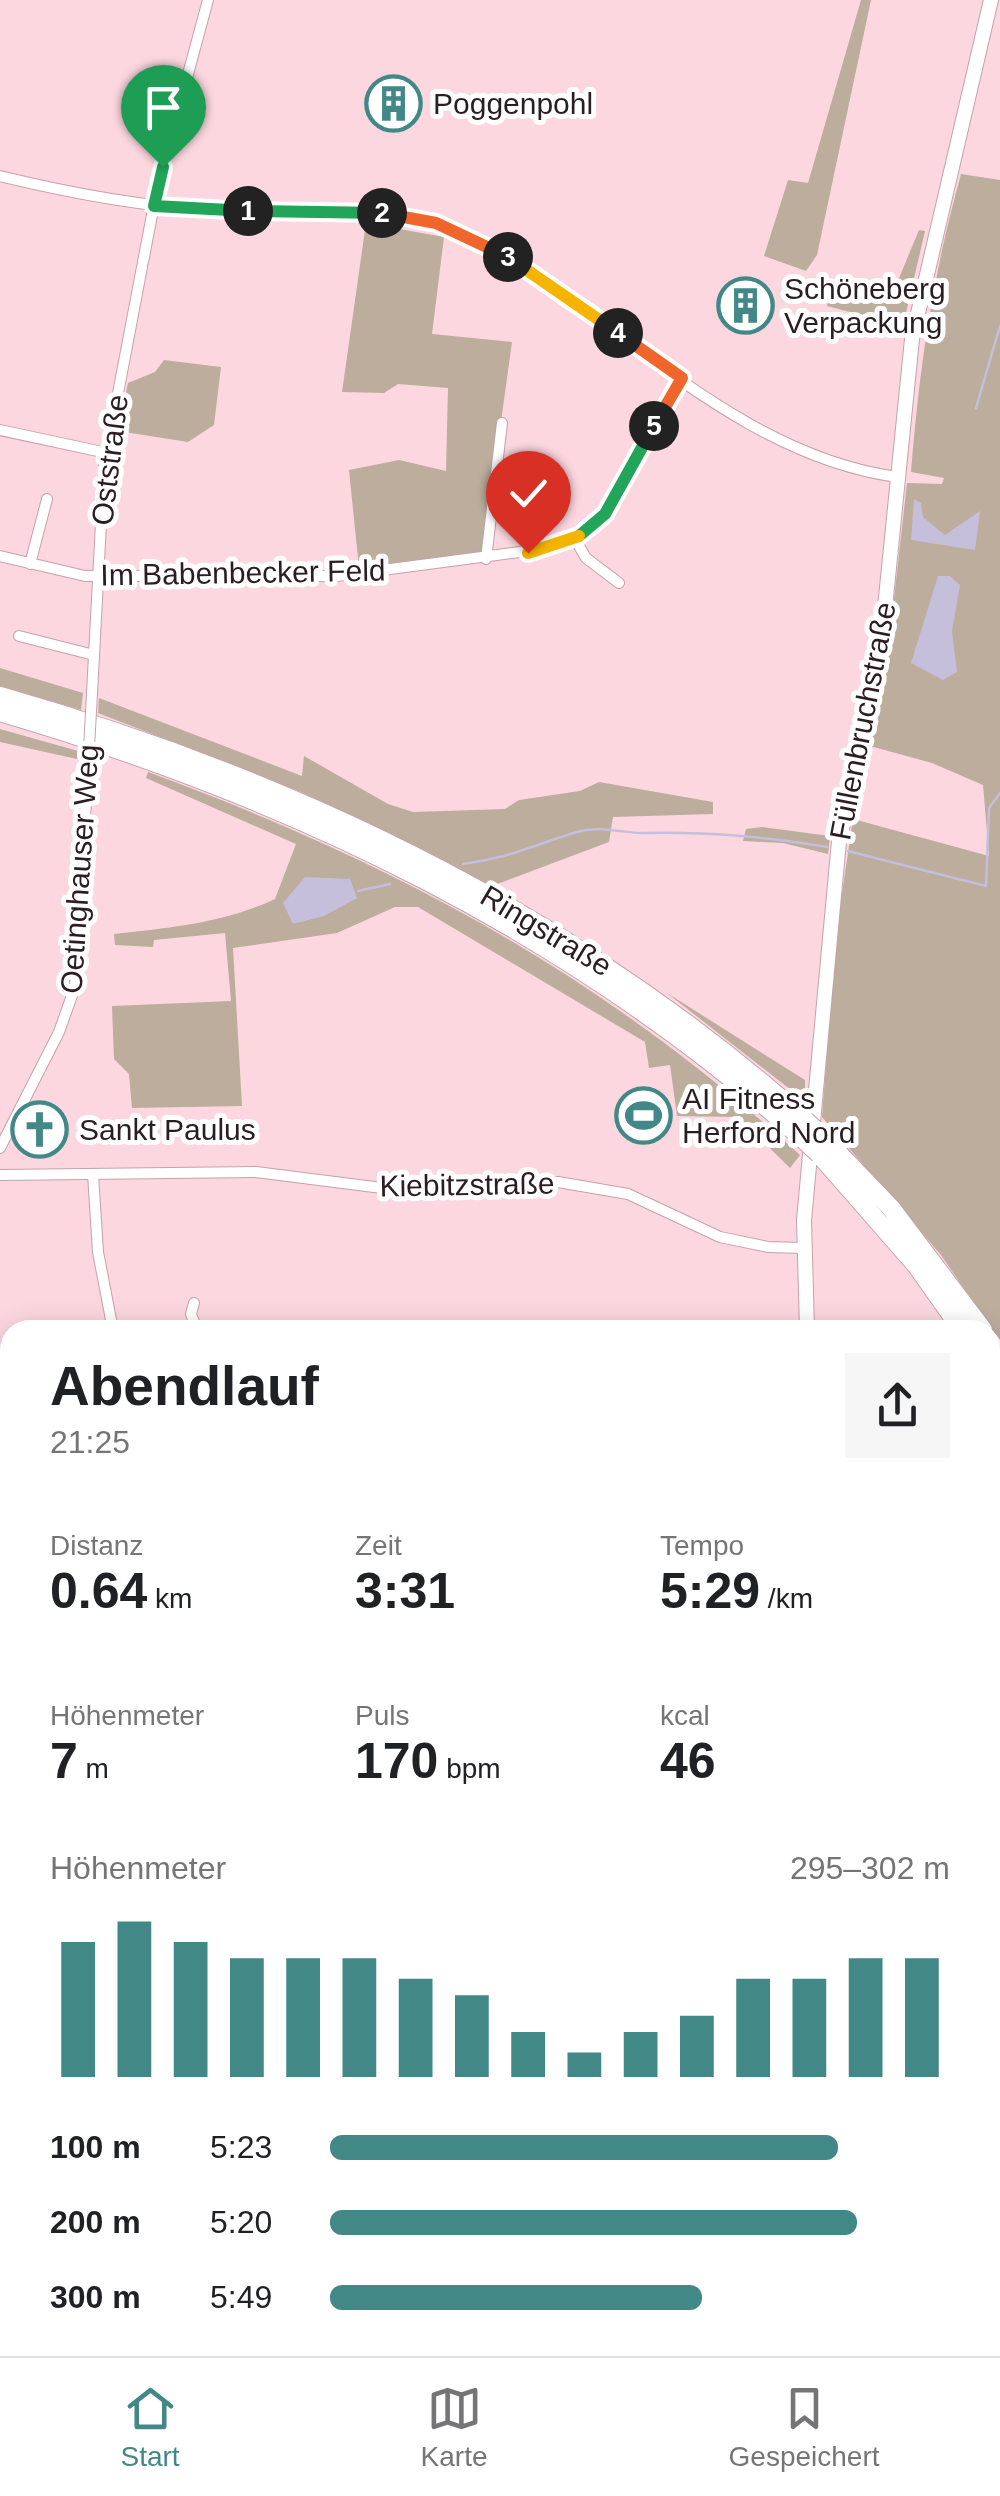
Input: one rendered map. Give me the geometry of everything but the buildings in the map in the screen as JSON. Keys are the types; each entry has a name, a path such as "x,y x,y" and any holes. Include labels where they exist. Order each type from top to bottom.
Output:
{"highway":[{"name":"Ringstraße","path":"0,696 230,772 433,864 626,979 710,1039 804,1118 818,1154 916,1265 955,1320"},
{"name":"Ringstraße","path":"0,712 216,784 316,826 434,883 545,947 658,1020 811,1136 891,1208 975,1320"}],"street":[{"name":"Oststraße","path":"92,693 107,453 154,206 208,0"},
{"name":"Füllenbruchstraße","path":"807,1320 803,1248 828,925 839,841 879,667 912,339 991,0"},
{"path":"0,176 84,196 154,206 392,213 436,223 498,251 796,451 856,471 897,477"},
{"name":"Im Babenbecker Feld","path":"0,556 98,576 337,576 550,548 574,539 605,514 682,378"},
{"path":"486,559 502,423"},
{"path":"0,430 107,453"},
{"path":"30,564 47,499"},
{"path":"574,539 586,558 619,583"},
{"path":"19,636 94,656"},
{"name":"Oetinghauser Weg","path":"0,1148 59,1032 75,987 92,693"},
{"name":"Kiebitzstraße","path":"0,1175 256,1172 390,1189 558,1182 628,1194 732,1240 803,1248"},
{"path":"92,1174 98,1252 111,1320"},
{"path":"193,1320 194,1303"}],"shaded area":[{"path":"861,0 871,0 817,255 806,271 764,256 788,180 808,183"},
{"path":"961,174 1000,180 1000,1320 986,1320 941,1255 822,1117 836,934 853,819 989,856 983,785 932,763 870,746 884,689 907,483 942,484 944,478 911,472 942,250"},
{"path":"366,223 444,237 432,334 512,342 483,552 359,568 349,470 399,460 446,471 448,388 398,384 384,393 342,392"},
{"path":"919,230 925,231 903,326 827,306 833,282 892,295"},
{"path":"164,360 221,367 214,425 188,442 118,431 128,383 155,372"},
{"path":"914,499 921,503 923,517 945,535 980,511 975,550 911,540"},
{"path":"938,576 950,576 960,585 952,631 957,672 943,680 911,663"},
{"path":"0,668 83,693 81,710 0,686"},
{"path":"99,698 302,776 304,756 388,804 413,812 505,809 519,800 580,791 599,782 713,802 713,814 613,817 609,842 492,886 301,792 98,713"},
{"path":"0,729 78,751 77,759 0,742"},
{"path":"148,772 328,845 494,931 650,1032 800,1155 790,1168 738,1117 677,1116 670,1065 649,1068 645,1042 418,907 395,907 337,933 233,948 242,1106 132,1108 129,1074 114,1059 112,1006 231,1001 225,933 154,940 153,947 115,945 114,934 216,919 275,899 296,844 146,778"},
{"path":"762,827 830,836 828,854 783,843 743,841 746,829"},
{"path":"305,877 350,879 357,898 324,916 293,924 283,903"},
{"path":"667,993 805,1080 805,1101"}],"waterway":[{"path":"976,408 1000,326"},
{"path":"848,851 986,886 989,808 1000,793"},
{"path":"463,864 596,829 735,836 827,847"},
{"path":"358,891 390,884"}],"place":[{"name":"Poggenpohl","path":"394,104"},
{"name":"Schöneberg Verpackung","path":"745,306"},
{"name":"AI Fitness Herford Nord","path":"643,1116"},
{"name":"Sankt Paulus","path":"40,1130"}],"route":[{"path":"163,167 154,206 392,213 457,230 498,251 682,378 605,514 574,539 528,553"}]}
